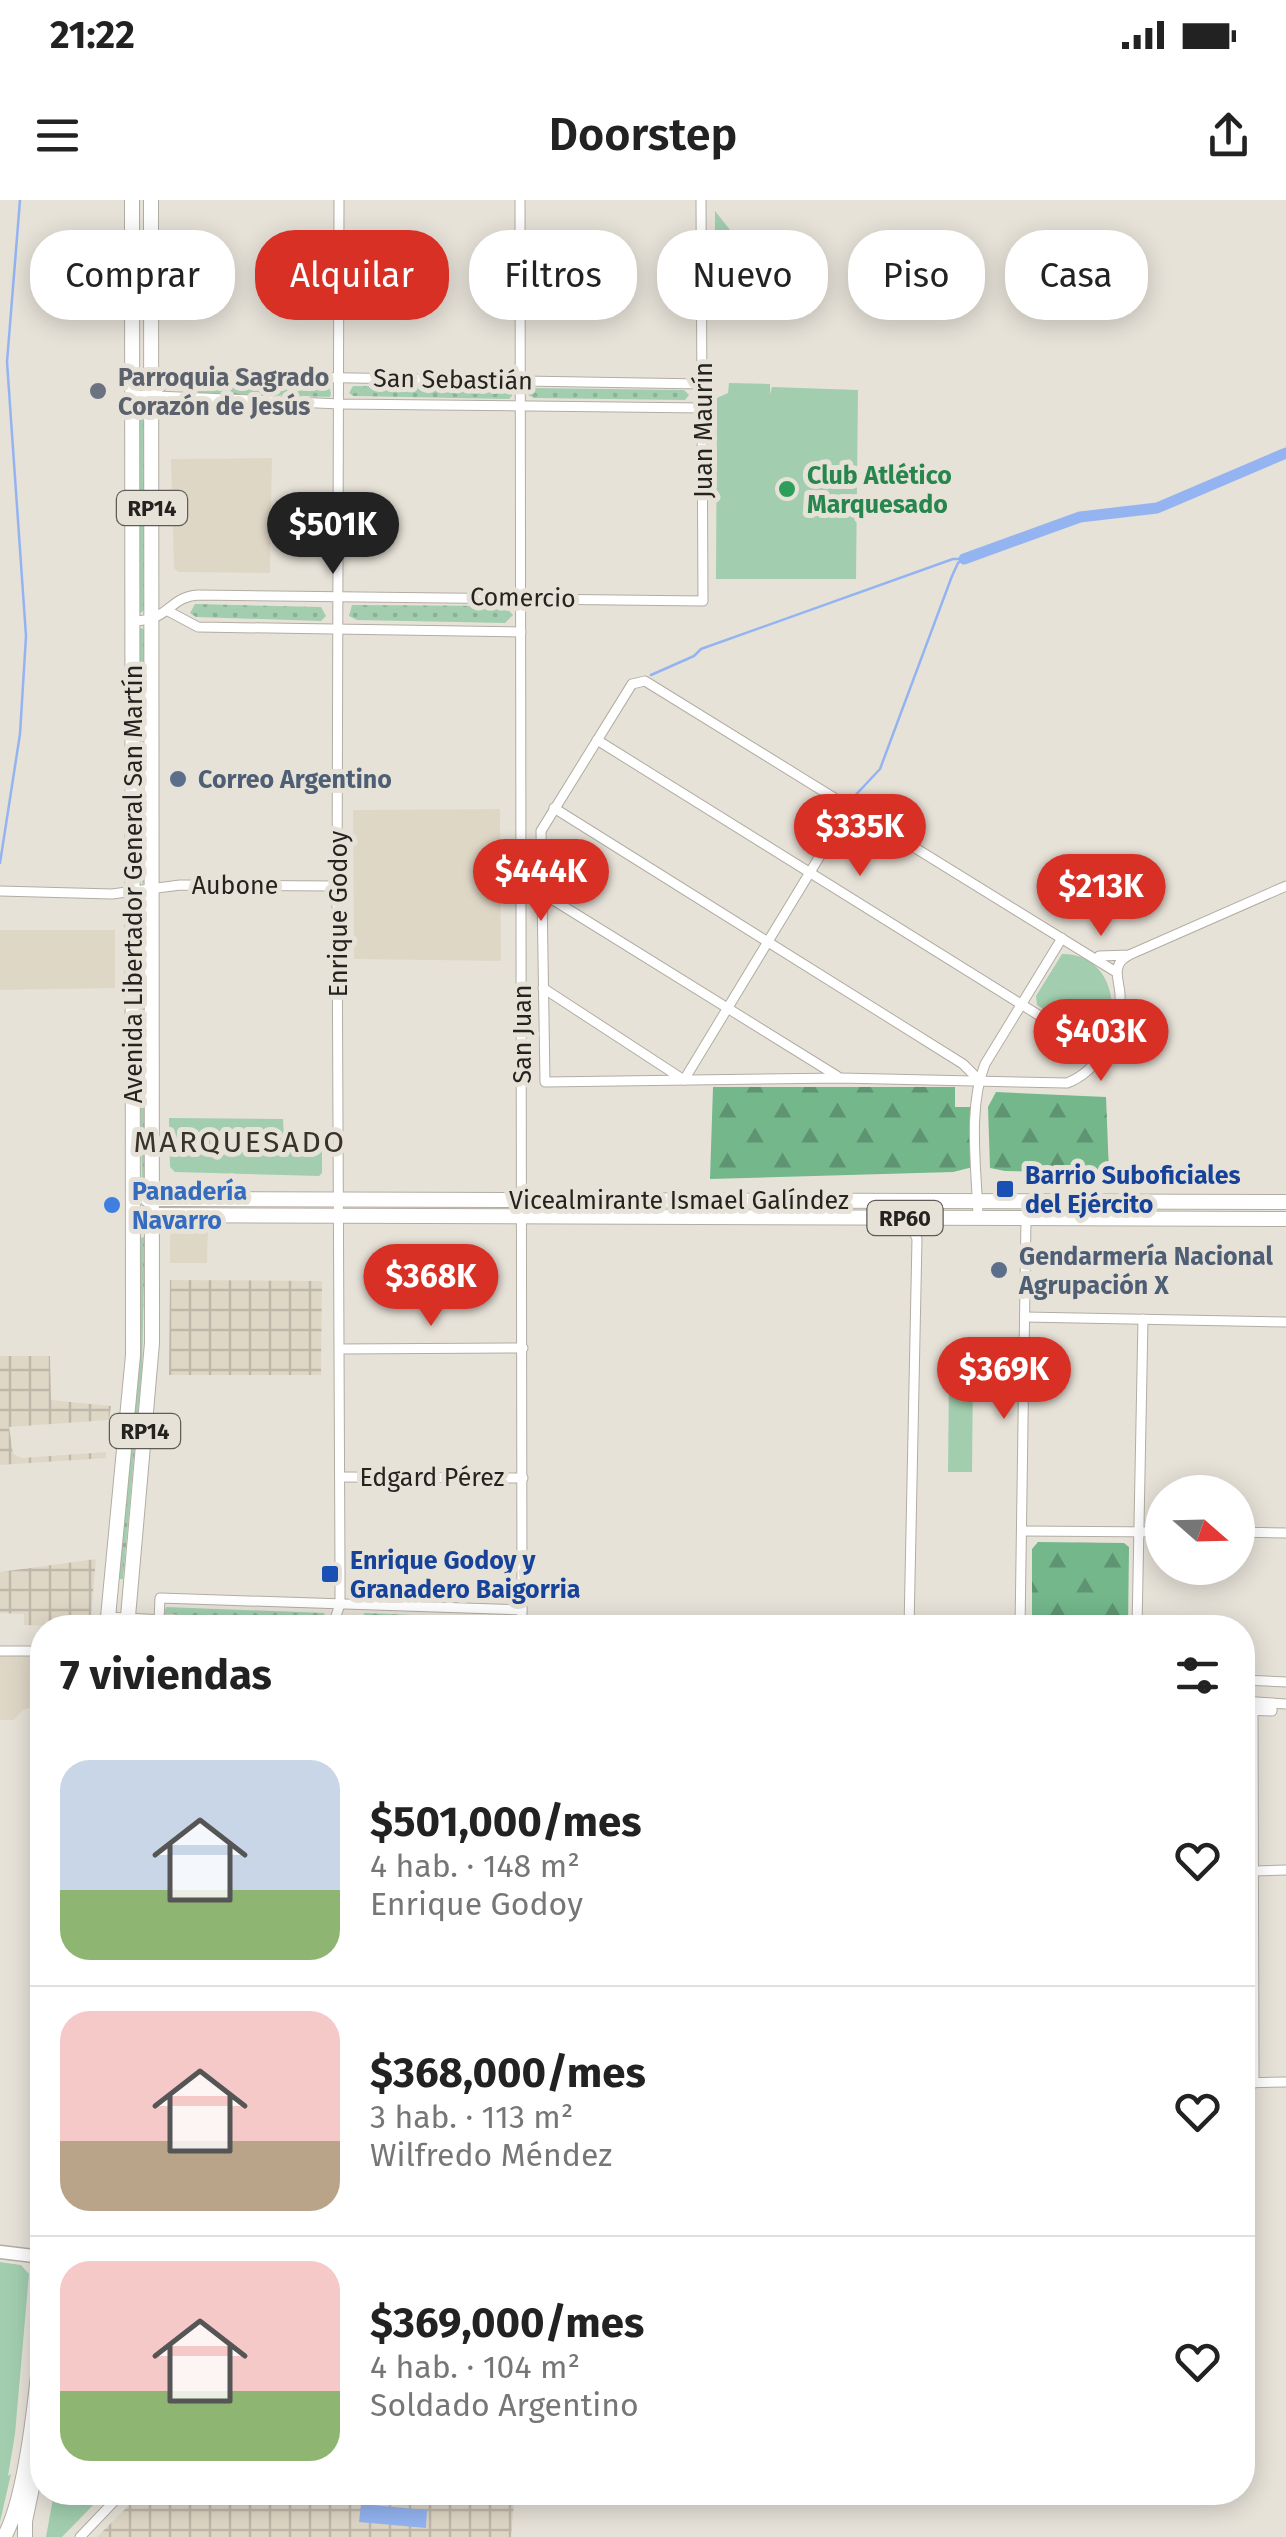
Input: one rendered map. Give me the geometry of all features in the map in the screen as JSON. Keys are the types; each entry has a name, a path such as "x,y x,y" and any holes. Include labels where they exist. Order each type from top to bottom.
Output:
{"main road":[{"name":"Avenida Libertador General San Martín","path":"109,1615 133,1355 132,200"},
{"name":"Avenida Libertador General San Martín","path":"128,1615 150,1378 153,1215 151,200"},
{"path":"133,952 152,952"},
{"path":"133,981 153,980"},
{"name":"Vicealmirante Ismael Galíndez","path":"133,1199 1286,1202"},
{"name":"Vicealmirante Ismael Galíndez","path":"133,1215 1286,1219"},
{"path":"0,2252 30,2256"},
{"path":"4,2537 23,2468 30,2420"},
{"path":"25,2537 30,2500"}],"street":[{"name":"Enrique Godoy","path":"336,1615 340,1604 339,200"},
{"name":"San Juan","path":"520,200 522,1615"},
{"name":"Juan Maurín","path":"701,200 704,601"},
{"name":"San Sebastián","path":"152,395 176,375 703,384"},
{"name":"San Sebastián","path":"132,395 340,404 703,408"},
{"name":"Comercio","path":"152,621 188,596 521,596 704,601"},
{"name":"Comercio","path":"168,611 198,627 521,632"},
{"path":"132,621 152,621"},
{"path":"1116,972 645,682 632,684 541,832 545,1082 840,1078 1067,1083 1085,1074 1113,1033 1120,990 1116,972 1122,960 1286,886"},
{"path":"597,740 1101,1054"},
{"path":"554,808 769,940 962,1064 980,1080"},
{"path":"684,1080 849,808"},
{"name":"Aubone","path":"0,891 98,894 180,885 337,886"},
{"path":"542,894 840,1078"},
{"path":"978,1218 976,1113 980,1080 989,1058 1062,938"},
{"path":"1092,956 1129,956"},
{"path":"543,988 684,1080"},
{"path":"890,1201 908,1218 917,1239 909,1615"},
{"path":"1020,1615 1026,1218"},
{"path":"1024,1316 1286,1322"},
{"path":"1137,1615 1143,1319"},
{"path":"340,1349 523,1348"},
{"name":"Edgard Pérez","path":"340,1477 523,1478"},
{"path":"1022,1530 1145,1532"},
{"path":"1255,1532 1286,1533"},
{"path":"159,1615 160,1598 522,1610"},
{"path":"0,1651 30,1652"},
{"path":"1255,1681 1286,1682"},
{"path":"1255,1702 1286,1704"},
{"path":"1255,1710 1272,1711 1272,1703"},
{"path":"1255,1871 1286,1870"},
{"path":"1255,2083 1286,2082"},
{"path":"80,2537 110,2505"}],"shaded area":[{"path":"272,458 270,573 178,572 174,568 171,459"},
{"path":"500,809 501,961 354,959 353,810"},
{"path":"0,930 115,930 115,988 0,990"},
{"path":"173,1228 208,1228 207,1263 170,1263"},
{"path":"170,1280 322,1281 321,1375 169,1375"},
{"path":"0,1356 50,1356 51,1400 111,1406 109,1420 9,1427 13,1454 22,1458 106,1452 106,1458 0,1465"},
{"path":"96,1559 91,1615 30,1615 30,1625 24,1625 24,1614 0,1613 0,1572"},
{"path":"0,1654 30,1655 30,1708 14,1720 0,1720"},
{"path":"129,2505 514,2505 511,2537 97,2537"}],"green space":[{"path":"715,211 730,230 715,230"},
{"name":"Club Atlético Marquesado","path":"729,383 770,384 770,394 772,387 858,390 856,579 716,579 717,398 728,393"},
{"path":"190,384 329,387 331,393 330,397 191,393 186,389"},
{"path":"353,386 510,389 512,396 353,396 349,393"},
{"path":"532,388 684,390 689,395 685,400 534,398 528,395"},
{"path":"137,402 145,402 145,610 140,613"},
{"path":"195,604 321,607 326,616 321,621 196,617 190,613"},
{"path":"352,605 505,606 513,615 505,623 357,620 349,616"},
{"path":"138,630 145,630 142,884"},
{"path":"1062,954 1081,957 1096,966 1105,980 1111,1010 1108,1024 1100,1034 1088,1038 1037,1005 1036,996"},
{"path":"138,987 145,987 146,1185 142,1188"},
{"path":"713,1087 955,1087 955,1107 971,1107 973,1167 953,1172 710,1179"},
{"path":"996,1092 1106,1097 1109,1173 990,1168 988,1107"},
{"path":"169,1118 283,1119 284,1137 322,1137 322,1173 319,1176 175,1172 170,1167"},
{"path":"145,1237 142,1368 123,1579 117,1579 138,1238"},
{"path":"949,1375 973,1375 972,1472 948,1472"},
{"path":"1038,1542 1124,1543 1129,1547 1128,1615 1032,1615 1032,1549"},
{"path":"166,1607 325,1615 184,1615 164,1614"},
{"path":"0,2262 21,2265 29,2274 8,2476 11,2474 0,2522"},
{"path":"52,2505 93,2505 62,2537 46,2537"}],"water":[{"path":"361,2505 427,2510 426,2528 359,2522"}],"waterway":[{"path":"0,863 20,734 26,636 7,362 20,200"},
{"path":"964,559 1080,517 1157,508 1286,453"},
{"path":"651,675 701,649 953,559 964,559"},
{"path":"850,801 880,769 952,576 963,559"}],"place":[{"name":"Parroquia Sagrado Corazón de Jesús","path":"98,391"},
{"name":"Club Atlético Marquesado","path":"787,489"},
{"name":"Correo Argentino","path":"178,779"},
{"name":"Barrio Suboficiales del Ejército","path":"1005,1189"},
{"name":"Panadería Navarro","path":"112,1205"},
{"name":"Gendarmería Nacional Agrupación X","path":"999,1270"},
{"name":"Enrique Godoy y Granadero Baigorria","path":"330,1574"}],"district":[{"name":"MARQUESADO","path":"240,1142"}]}
